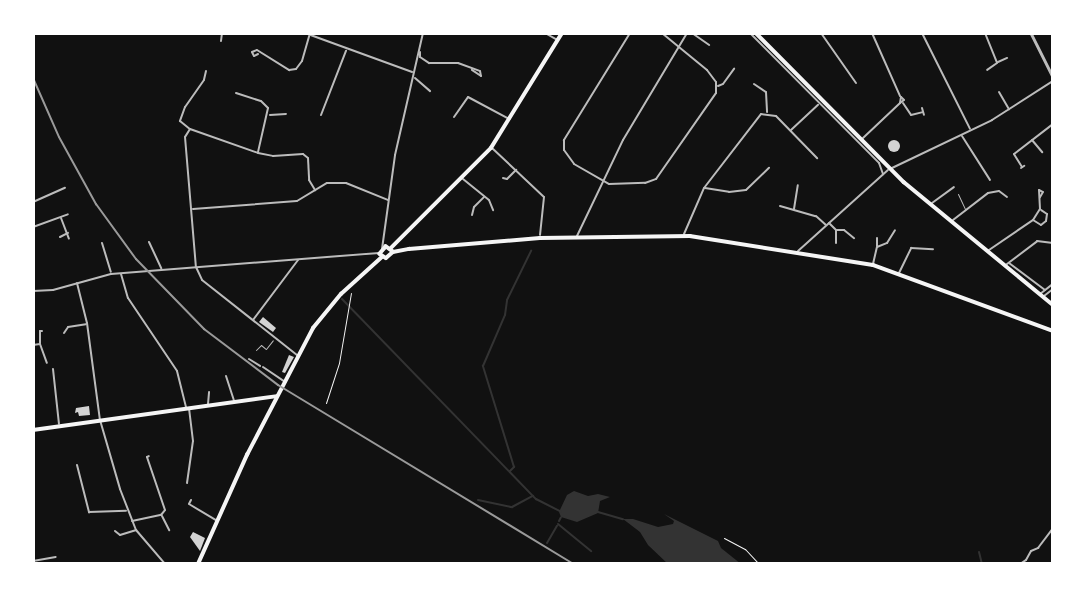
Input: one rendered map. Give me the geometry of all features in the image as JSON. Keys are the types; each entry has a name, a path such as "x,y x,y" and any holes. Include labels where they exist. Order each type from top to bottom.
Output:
{"main road":[{"path":"381,253 390,256 392,250 491,148 562,33"},
{"path":"760,34 891,168 952,221 1007,263 1053,305"},
{"path":"198,564 216,520 298,355 321,316 381,253 392,250 540,238 684,235 799,251 873,265 1053,331"},
{"path":"33,429 279,393"}],"street":[{"path":"221,41 222,33"},
{"path":"305,33 414,72"},
{"path":"33,291 53,290 111,274 381,253 388,200 423,33"},
{"path":"544,33 558,41"},
{"path":"630,33 564,140 564,150 569,159 602,181 645,183 656,179 715,96 716,86 707,70 680,45 662,33"},
{"path":"577,237 602,181 687,33"},
{"path":"692,33 708,46 712,42"},
{"path":"750,33 879,163 883,174"},
{"path":"821,33 856,83"},
{"path":"872,33 901,97 901,103 915,117 923,112"},
{"path":"922,33 971,131"},
{"path":"985,33 997,62"},
{"path":"799,251 891,168 971,131 1009,110 1053,79 1031,33"},
{"path":"258,54 289,70 296,69 302,61 309,35"},
{"path":"419,48 420,57 429,63 458,63 472,70"},
{"path":"321,115 347,50"},
{"path":"989,66 1007,58"},
{"path":"987,61 988,70"},
{"path":"716,86 723,84 734,69"},
{"path":"205,71 204,80 188,101 180,121 190,129 258,153 273,156 303,154 307,158 309,180 315,190"},
{"path":"414,78 430,91"},
{"path":"754,84 768,92 767,113"},
{"path":"755,94 760,89"},
{"path":"1001,91 1009,110"},
{"path":"236,93 264,103 269,115 258,153"},
{"path":"454,117 468,97 510,120"},
{"path":"862,140 901,103"},
{"path":"791,131 819,104"},
{"path":"684,235 704,188 757,117 767,113 776,116 817,158"},
{"path":"269,115 286,114"},
{"path":"1022,167 1014,154 1053,124"},
{"path":"190,129 185,137 197,267 202,280 215,293 298,355"},
{"path":"961,135 990,180"},
{"path":"1032,140 1042,153"},
{"path":"491,148 544,197 540,238"},
{"path":"704,188 737,192 746,190 769,168"},
{"path":"503,178 507,179 516,169"},
{"path":"463,178 494,208"},
{"path":"192,209 296,201 327,183 346,183 388,200"},
{"path":"793,210 798,187 804,189"},
{"path":"932,204 954,187"},
{"path":"33,202 65,188"},
{"path":"952,221 988,193 999,191 1007,198"},
{"path":"55,193 57,198"},
{"path":"472,215 472,210 484,197"},
{"path":"988,250 1033,220 1040,209 1040,197"},
{"path":"782,208 816,216 854,238"},
{"path":"1033,220 1041,225 1046,221 1047,214 1040,209"},
{"path":"472,210 476,211"},
{"path":"33,227 68,214"},
{"path":"60,217 69,239"},
{"path":"836,230 836,243"},
{"path":"877,247 887,243 895,230"},
{"path":"33,232 33,249"},
{"path":"60,237 68,233"},
{"path":"873,265 877,238"},
{"path":"1045,290 1007,263 1037,241 1053,243"},
{"path":"149,242 162,270"},
{"path":"102,243 111,274"},
{"path":"899,274 911,248 933,249"},
{"path":"253,321 298,260"},
{"path":"121,273 128,298 177,371 188,408 193,441 187,480"},
{"path":"76,282 87,324 100,421 131,521 165,564"},
{"path":"1042,295 1053,284"},
{"path":"1042,295 1053,289"},
{"path":"64,333 65,328 87,324"},
{"path":"39,331 44,364"},
{"path":"33,345 40,344"},
{"path":"250,359 284,384"},
{"path":"54,371 59,426"},
{"path":"226,376 235,401"},
{"path":"209,392 209,405"},
{"path":"147,457 165,508 162,515 169,530"},
{"path":"82,467 78,467 89,512 128,511"},
{"path":"191,500 189,504 216,520"},
{"path":"131,521 162,515"},
{"path":"1020,564 1026,561 1031,551 1038,548 1053,528"},
{"path":"116,540 136,530"},
{"path":"115,531 120,536"},
{"path":"33,561 56,557"}],"lane":[{"path":"958,194 965,209"},
{"path":"256,350 261,345 266,349 275,338"}],"path":[{"path":"326,403 337,371 352,288"},
{"path":"724,538 745,549 759,564"}],"shaded area":[{"path":"574,491 588,496 598,494 610,497 600,501 598,513 577,522 561,517 559,512 567,495"},
{"path":"664,514 718,541 721,548 741,564 668,564 648,545 640,532 623,519 633,519 658,527 673,524 674,521"}],"building":[{"path":"894,140 900,146 894,152 888,146"},
{"path":"263,317 276,328 273,332 259,322"},
{"path":"289,355 294,357 285,373 282,372"},
{"path":"89,406 90,415 79,416 78,412 75,413 76,408"},
{"path":"193,532 205,538 200,551 190,537"}],"waterway":[{"path":"510,471 514,467 483,366 505,315 507,300 531,251"},
{"path":"342,299 536,499 561,512"},
{"path":"478,500 512,507 533,496"},
{"path":"598,512 623,519"},
{"path":"559,521 561,517"},
{"path":"558,524 591,551"},
{"path":"547,543 557,526"},
{"path":"979,552 982,564"}],"railway":[{"path":"33,78 59,137 96,204 136,259 204,329 278,385 574,564"}]}
